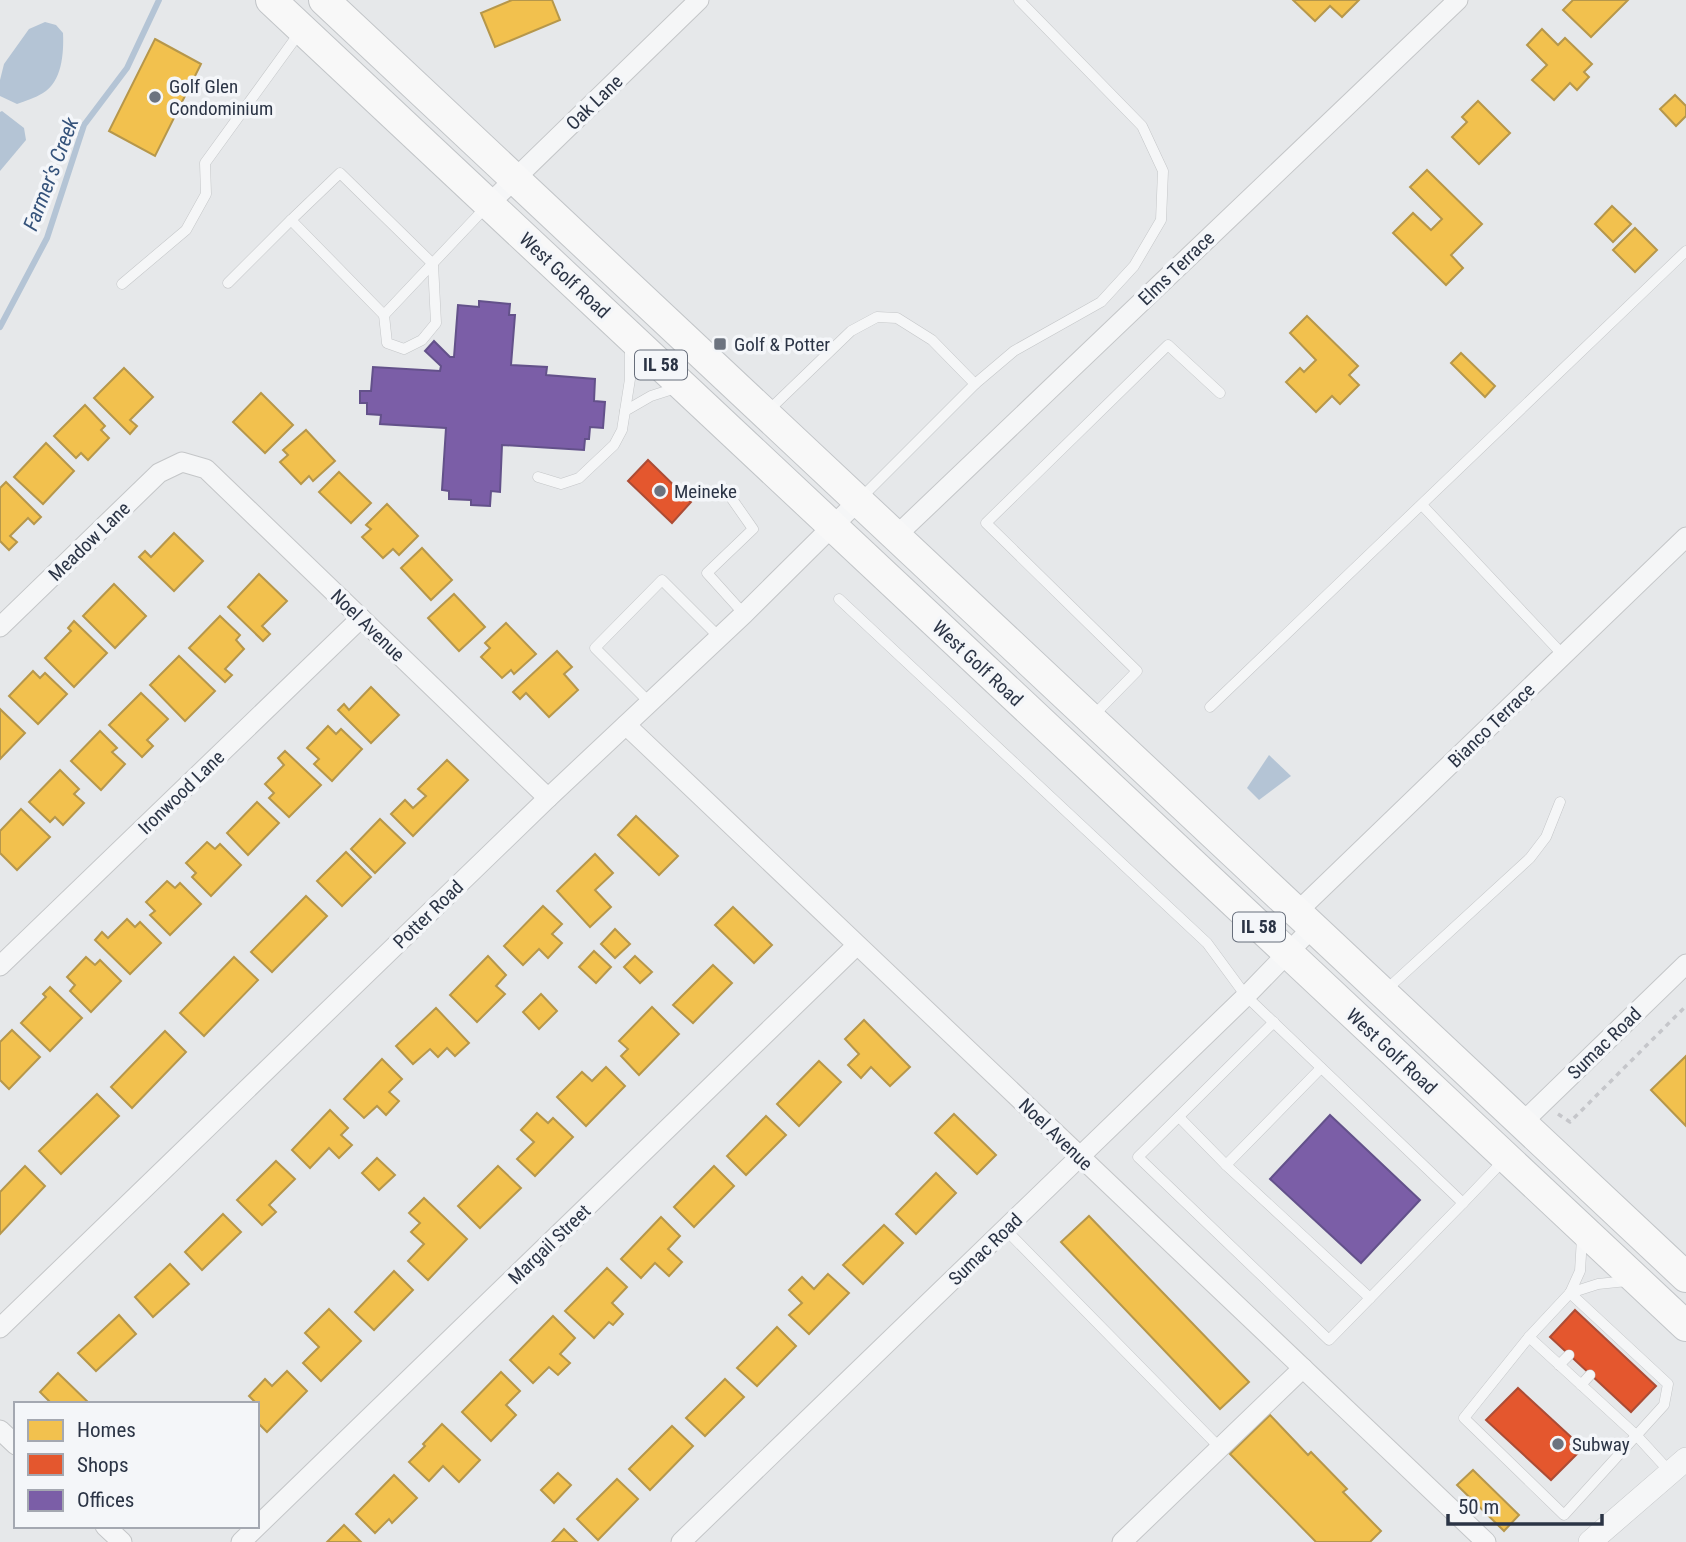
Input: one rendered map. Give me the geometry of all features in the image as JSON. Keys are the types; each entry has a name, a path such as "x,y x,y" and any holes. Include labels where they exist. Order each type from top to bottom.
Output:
{"main road":[{"name":"West Golf Road","path":"271,0 1686,1326"},
{"name":"West Golf Road","path":"324,0 1383,993 1532,1113 1686,1277"}],"street":[{"name":"Oak Lane","path":"489,204 699,0"},
{"name":"Elms Terrace","path":"896,536 1458,0"},
{"name":"Noel Avenue","path":"182,462 206,469 548,798"},
{"name":"Meadow Lane","path":"0,627 159,472 182,462"},
{"name":"Potter Road","path":"0,1328 548,798 744,614 858,501"},
{"name":"Bianco Terrace","path":"1287,953 1305,920 1563,655 1686,537"},
{"name":"Ironwood Lane","path":"0,966 361,618"},
{"name":"Noel Avenue","path":"626,726 1486,1542"},
{"name":"Margail Street","path":"259,1525 857,945"},
{"name":"Sumac Road","path":"681,1542 1246,996 1287,953"},
{"name":"Sumac Road","path":"1532,1113 1686,964"},
{"path":"1122,1542 1303,1368"},
{"path":"0,1430 14,1443"},
{"path":"1590,1542 1678,1466"},
{"path":"107,1528 122,1542"},
{"name":"Margail Street","path":"242,1542 256,1528"}],"lane":[{"path":"858,501 975,384 1014,351 1101,302 1134,266 1161,220 1163,171 1142,126 1019,0"},
{"path":"122,284 186,230 206,194 205,163 302,29"},
{"path":"228,283 291,220 340,173 433,264 436,323 422,340 404,349 387,343 384,315 291,220"},
{"path":"384,315 489,204"},
{"path":"1210,707 1686,251"},
{"path":"765,414 851,331 877,317 897,318 932,340 975,384"},
{"path":"538,477 561,484 579,478 614,445 622,430 630,379 628,334"},
{"path":"1091,719 1137,671 986,523 1168,345 1220,393"},
{"path":"625,411 652,396 683,386"},
{"path":"725,489 753,529 708,573 744,614"},
{"path":"1422,505 1563,655"},
{"path":"650,703 595,648 662,580 719,637"},
{"path":"839,599 1207,943 1246,996 1463,1203"},
{"path":"1383,993 1530,859 1546,837 1560,802"},
{"path":"1273,1022 1138,1157 1329,1340 1506,1158"},
{"path":"1226,1165 1321,1068"},
{"path":"1178,1117 1370,1298"},
{"path":"1005,1229 1220,1448"},
{"path":"1570,1293 1597,1324 1638,1363 1668,1384 1664,1405 1564,1515 1464,1418 1528,1337 1570,1293 1580,1271 1583,1230"},
{"path":"1570,1293 1598,1284 1636,1280"},
{"path":"1528,1337 1637,1436 1678,1466"},
{"path":"1559,1365 1569,1355"},
{"path":"1581,1385 1590,1374"},
{"path":"1601,1403 1610,1394"}],"path":[{"path":"1532,1113 1570,1122 1686,1006"}],"water":[{"path":"45,22 56,25 63,33 58,74 43,93 17,104 0,96 4,64 29,29"},
{"path":"0,112 24,128 26,140 0,171"},
{"path":"1269,755 1291,776 1259,800 1247,788"}],"building: Homes":[{"path":"512,0 552,0 560,20 495,47 481,13"},
{"path":"1293,0 1359,0 1342,17 1330,6 1315,21"},
{"path":"1573,0 1628,0 1591,37 1563,10"},
{"path":"1542,29 1558,45 1565,38 1592,64 1584,72 1589,77 1577,90 1570,83 1554,100 1532,80 1547,65 1527,45"},
{"name":"Golf Glen Condominium","path":"155,39 201,64 155,156 109,131"},
{"path":"1675,95 1686,106 1686,116 1676,126 1660,109"},
{"path":"1478,101 1510,133 1479,164 1452,137 1467,122 1462,117"},
{"path":"1427,170 1482,224 1451,255 1463,268 1446,285 1393,233 1413,213 1431,230 1442,219 1410,187"},
{"path":"1612,206 1631,224 1613,242 1595,224"},
{"path":"1635,228 1657,250 1635,272 1613,250"},
{"path":"1307,316 1358,366 1349,375 1359,385 1340,404 1332,396 1316,412 1286,382 1300,368 1304,372 1316,360 1290,333"},
{"path":"1461,353 1495,386 1485,397 1451,363"},
{"path":"124,368 153,397 130,420 137,426 130,434 94,398"},
{"path":"261,393 293,425 265,453 233,422"},
{"path":"85,405 105,426 101,430 109,438 88,460 81,453 76,458 54,436"},
{"path":"306,430 335,461 313,481 309,476 301,484 280,462 288,455 283,450"},
{"path":"46,443 74,471 43,504 14,477"},
{"path":"339,472 371,503 351,523 319,492"},
{"path":"6,482 41,517 34,524 28,518 10,536 17,542 9,550 0,541 0,488"},
{"path":"387,504 418,536 399,555 393,549 383,558 362,537 371,529 366,525"},
{"path":"174,533 203,561 174,591 139,557 145,551 151,557"},
{"path":"422,548 452,580 431,600 401,568"},
{"path":"259,574 287,601 262,626 270,634 263,641 228,607"},
{"path":"114,584 146,616 115,648 83,616"},
{"path":"454,594 485,627 459,651 428,618"},
{"path":"220,616 240,635 236,640 244,649 225,669 232,675 225,682 189,648"},
{"path":"74,621 107,653 74,687 45,658 71,631 68,628"},
{"path":"506,623 536,654 514,674 511,670 502,678 481,657 490,648 485,643"},
{"path":"557,651 572,667 564,674 578,690 549,717 526,693 520,699 513,692"},
{"path":"179,656 215,691 185,721 150,685"},
{"path":"33,671 40,678 45,673 67,694 38,724 9,696"},
{"path":"371,687 399,715 371,743 338,710 344,704 349,710"},
{"path":"141,693 168,719 147,740 153,746 142,757 109,725"},
{"path":"0,709 25,733 0,759"},
{"path":"328,726 336,734 341,729 362,749 332,781 314,764 319,759 307,748"},
{"path":"100,731 117,748 112,752 125,764 101,790 71,761"},
{"path":"285,751 321,785 289,817 269,798 274,793 265,784 284,765 278,758"},
{"path":"447,760 468,780 413,836 391,814 405,800 413,808 426,796 418,789"},
{"path":"60,770 79,789 74,794 84,803 63,825 55,817 50,822 29,802"},
{"path":"257,802 279,823 248,855 227,833"},
{"path":"21,809 50,837 17,870 0,853 0,831"},
{"path":"636,816 678,856 659,875 618,835"},
{"path":"380,819 405,843 375,873 351,849"},
{"path":"207,842 215,849 220,844 241,865 211,896 192,877 196,873 186,863"},
{"path":"346,852 371,877 342,906 317,881"},
{"path":"595,854 613,873 595,890 611,907 590,927 557,891"},
{"path":"167,881 175,888 180,883 201,904 170,935 150,915 155,911 146,902"},
{"path":"306,896 327,916 272,972 251,952"},
{"path":"543,906 562,924 552,934 562,943 548,958 539,949 523,965 504,946"},
{"path":"733,907 772,945 754,963 715,925"},
{"path":"127,919 135,927 140,922 161,943 130,974 95,940 102,932 108,938"},
{"path":"615,929 630,944 615,958 601,944"},
{"path":"594,951 611,967 596,983 579,967"},
{"path":"488,956 506,975 496,986 505,994 477,1022 450,995"},
{"path":"635,956 652,972 640,983 624,967"},
{"path":"86,957 95,965 100,960 121,981 91,1012 70,991 75,985 67,977"},
{"path":"234,957 258,980 204,1036 180,1013"},
{"path":"713,965 732,983 693,1023 673,1005"},
{"path":"50,987 82,1018 50,1051 21,1023 46,997 43,994"},
{"path":"541,994 557,1011 539,1029 523,1012"},
{"path":"652,1007 679,1034 639,1075 621,1056 628,1049 619,1041"},
{"path":"436,1008 469,1043 455,1056 447,1048 438,1057 430,1049 413,1064 396,1046"},
{"path":"864,1020 910,1067 890,1086 871,1067 861,1078 848,1065 859,1054 845,1039"},
{"path":"12,1030 40,1057 9,1089 0,1080 0,1042"},
{"path":"165,1031 186,1052 132,1108 111,1087"},
{"path":"1686,1056 1686,1126 1651,1090"},
{"path":"382,1059 402,1079 389,1092 399,1101 386,1115 377,1106 364,1118 344,1099"},
{"path":"819,1061 841,1082 799,1126 777,1104"},
{"path":"606,1067 625,1086 586,1126 557,1097 582,1072 592,1081"},
{"path":"97,1094 119,1116 61,1174 39,1151"},
{"path":"330,1110 348,1128 341,1135 352,1145 339,1158 329,1148 310,1168 292,1150"},
{"path":"537,1113 548,1123 553,1118 573,1137 535,1176 517,1159 534,1142 521,1130"},
{"path":"954,1114 996,1155 977,1174 935,1133"},
{"path":"766,1116 786,1135 746,1175 727,1156"},
{"path":"377,1158 395,1175 379,1190 362,1173"},
{"path":"276,1161 295,1179 269,1205 276,1212 262,1225 237,1200"},
{"path":"25,1166 45,1186 0,1234 0,1192"},
{"path":"498,1166 521,1188 480,1228 458,1206"},
{"path":"714,1166 734,1186 694,1227 674,1207"},
{"path":"936,1173 956,1193 916,1234 896,1214"},
{"path":"424,1198 467,1239 428,1280 408,1261 424,1244 411,1232 420,1223 409,1213"},
{"path":"223,1214 241,1232 202,1270 185,1252"},
{"path":"1089,1216 1249,1382 1220,1409 1061,1242"},
{"path":"661,1217 680,1236 668,1249 682,1262 669,1276 655,1263 641,1278 621,1259"},
{"path":"884,1225 903,1243 863,1284 843,1265"},
{"path":"170,1264 189,1284 153,1317 135,1297"},
{"path":"607,1268 627,1287 612,1303 623,1314 613,1325 609,1322 594,1338 565,1311"},
{"path":"394,1271 413,1290 374,1330 355,1312"},
{"path":"828,1274 849,1293 809,1334 789,1315 802,1303 789,1290 802,1277 814,1289"},
{"path":"329,1309 361,1341 321,1381 303,1363 319,1347 305,1333"},
{"path":"119,1315 136,1334 96,1371 78,1353"},
{"path":"553,1316 575,1338 560,1354 570,1363 558,1375 549,1367 533,1383 510,1360"},
{"path":"777,1327 796,1346 757,1386 737,1368"},
{"path":"287,1371 307,1391 267,1432 259,1424 259,1402 249,1396 265,1379 272,1386"},
{"path":"501,1372 520,1391 506,1405 516,1415 491,1441 462,1412"},
{"path":"58,1373 88,1402 50,1402 40,1392"},
{"path":"725,1379 744,1397 705,1436 686,1418"},
{"path":"1270,1415 1308,1455 1311,1452 1347,1489 1343,1492 1381,1531 1370,1542 1316,1542 1230,1454"},
{"path":"442,1424 480,1460 459,1482 443,1466 429,1481 409,1462"},
{"path":"672,1426 693,1446 650,1490 629,1469"},
{"path":"1473,1470 1519,1515 1504,1531 1457,1485"},
{"path":"558,1473 571,1485 554,1503 541,1490"},
{"path":"394,1475 417,1498 392,1523 389,1519 375,1533 356,1514"},
{"path":"617,1479 638,1499 598,1540 577,1519"},
{"path":"344,1525 361,1542 327,1542"},
{"path":"564,1529 577,1542 552,1542"}],"building: Shops":[{"name":"Meineke","path":"648,460 691,502 672,523 628,481"},
{"path":"1575,1310 1656,1386 1631,1412 1550,1337"},
{"path":"1518,1388 1583,1448 1551,1480 1486,1420"}],"building: Offices":[{"path":"479,301 510,304 509,315 515,315 511,365 547,367 546,375 595,379 594,401 605,402 603,428 590,427 584,450 502,445 500,492 491,491 490,506 471,505 471,500 449,499 449,491 442,490 446,428 380,424 381,415 367,414 367,403 360,403 360,391 371,391 373,367 440,371 441,366 425,351 434,341 450,357 454,357 458,305 479,307"},
{"path":"1330,1115 1420,1200 1361,1263 1270,1179"}],"waterway":[{"name":"Farmer's Creek","path":"0,327 47,238 84,125 127,68 159,0"}],"place":[{"name":"Golf Glen Condominium","path":"155,97"},
{"name":"Golf & Potter","path":"720,344"},
{"name":"Meineke","path":"660,491"},
{"name":"Subway","path":"1558,1444"}]}
